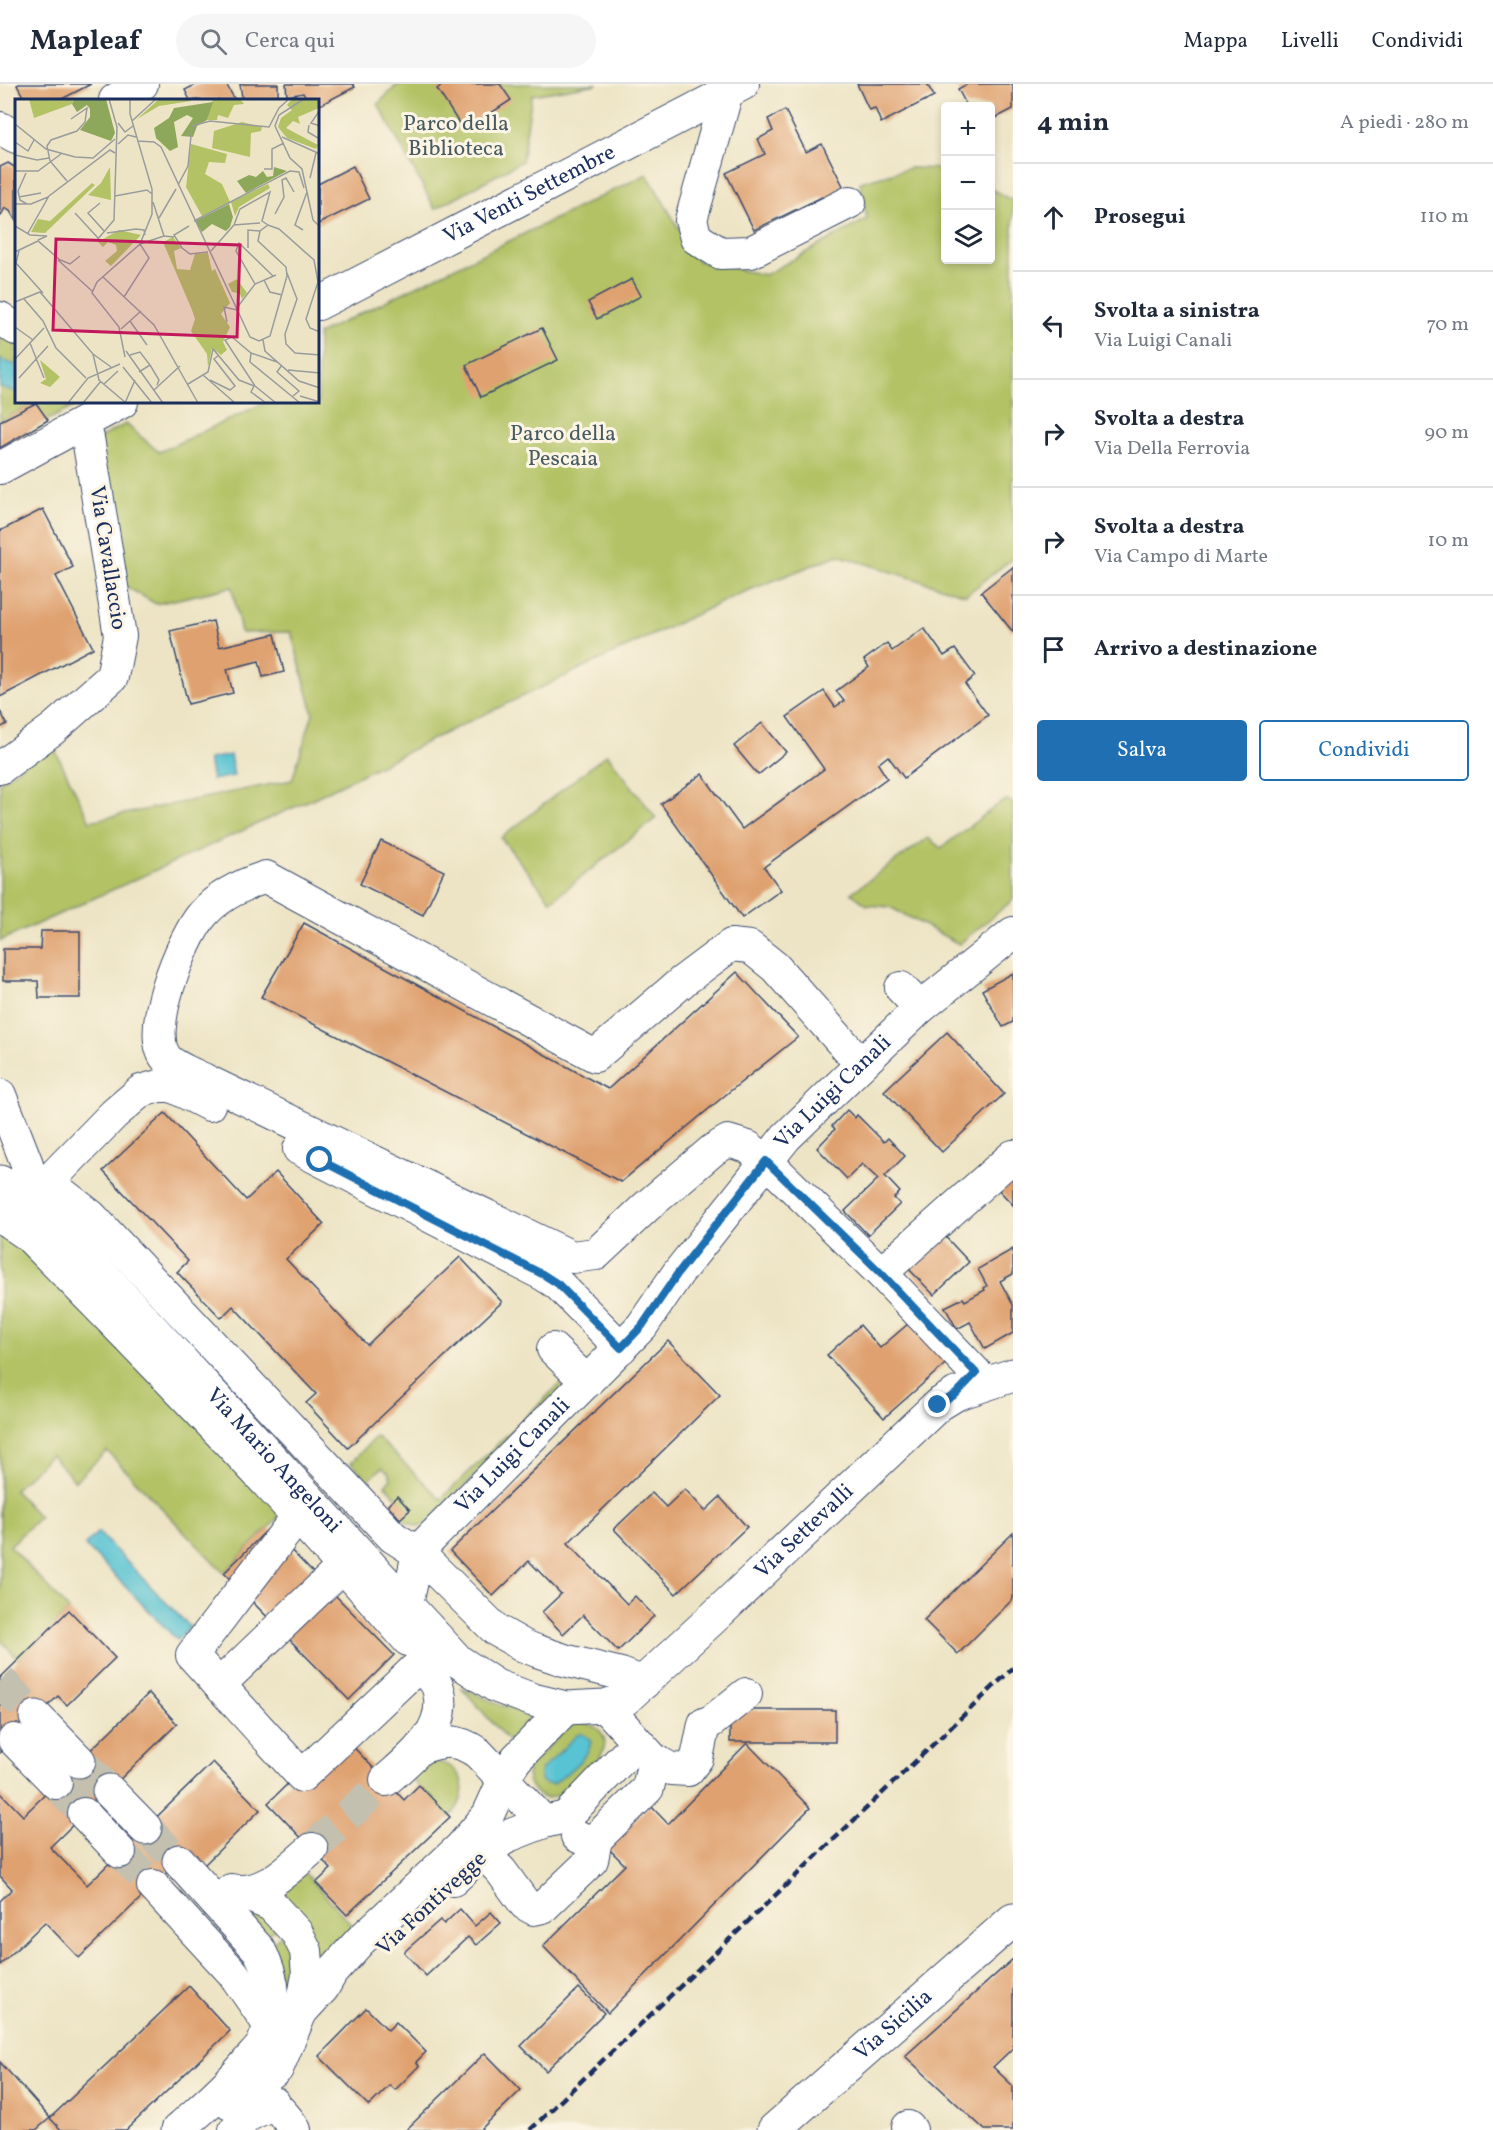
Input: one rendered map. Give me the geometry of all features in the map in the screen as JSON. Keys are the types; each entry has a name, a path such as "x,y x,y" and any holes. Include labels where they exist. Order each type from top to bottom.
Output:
{"main road":[{"name":"Via Mario Angeloni","path":"0,1182 33,1195 82,1272 407,1604 430,1656 458,1661 496,1686 533,1700 566,1708 605,1706"},
{"path":"966,1384 1013,1358"},
{"name":"Via Settevalli","path":"605,1706 625,1699 644,1683 938,1405 966,1384 1013,1375"},
{"path":"36,1718 68,1772"},
{"path":"109,1791 145,1828"},
{"path":"185,1868 259,1950 268,1966 274,1998 270,2026 262,2046 229,2103 193,2130"},
{"name":"Via Sicilia","path":"774,2130 1013,1920"},
{"path":"178,2130 229,2103"}],"street":[{"path":"117,99 142,84"},
{"path":"715,91 691,220 696,238 720,253 751,252 850,202"},
{"name":"Via Venti Settembre","path":"320,303 715,91"},
{"path":"0,128 15,136"},
{"path":"0,318 15,327"},
{"path":"0,468 119,404"},
{"name":"Via Cavallaccio","path":"0,768 53,729 112,677 120,636 88,438"},
{"path":"861,1064 776,967 750,948 731,945 683,981 595,1056 266,877 246,883 202,914 170,978 160,1027 159,1044 168,1060 205,1080 572,1257 596,1254 663,1192 713,1150 728,1141 748,1147 766,1161 881,1273 966,1384"},
{"name":"Via Luigi Canali","path":"418,1553 642,1326 678,1273 724,1233 766,1161 786,1137 861,1064 911,998 1013,933"},
{"path":"33,1195 114,1114 141,1091 159,1086 172,1086 544,1275 558,1284 621,1348"},
{"path":"0,1095 27,1164 33,1195"},
{"path":"881,1273 1013,1156"},
{"path":"33,1195 64,1195 91,1216 393,1537 418,1553 496,1630 524,1646 564,1660 621,1674 644,1683"},
{"path":"0,1216 82,1272 336,1556 408,1640 430,1656 441,1711 436,1727 420,1748 386,1780"},
{"path":"553,1349 587,1382"},
{"path":"298,1516 192,1655 302,1776 430,1656"},
{"path":"407,1604 418,1553"},
{"path":"219,1685 333,1576"},
{"path":"356,1602 395,1642 430,1656"},
{"path":"605,1706 646,1752 671,1769 688,1770 697,1758 704,1724 746,1694"},
{"name":"Via Fontivegge","path":"476,1846 503,1781 517,1758 566,1708"},
{"path":"14,1740 68,1772"},
{"path":"420,1748 438,1742 454,1741 468,1746 478,1753 503,1781 551,1821 585,1840 596,1839"},
{"path":"476,1846 501,1871 525,1904 534,1909 543,1908 592,1860 596,1839 648,1788 646,1752"},
{"name":"Via Fontivegge","path":"277,2069 301,2012 323,1988 332,1972 360,1941 460,1848 476,1846 566,1817 646,1752"},
{"path":"84,1814 120,1852"},
{"path":"239,1892 253,1891 301,1859"},
{"path":"185,1868 221,1887 271,1905 297,1933 306,1951 308,1975 301,2012"},
{"path":"153,1886 233,1973 270,2026"},
{"path":"229,2103 277,2069"},
{"path":"272,2117 277,2069"},
{"path":"229,2103 246,2098 259,2098 272,2117 295,2130"}],"green space":[{"name":"Parco della Biblioteca","path":"398,84 598,84 532,95 522,161 435,209 378,104"},
{"name":"Parco della Pescaia","path":"910,168 941,169 941,264 995,264 995,191 1013,201 1013,558 966,595 838,555 737,595 447,732 312,799 0,941 0,782 52,744 90,821 292,780 313,713 291,632 241,633 232,587 156,604 118,582 95,440 126,424 159,452 262,404 320,404 320,333 647,174 698,261 765,275 867,219 860,182"},
{"path":"0,323 15,334 15,404 34,404 0,421"},
{"path":"37,404 71,404 73,407 46,421"},
{"path":"607,754 656,818 551,901 501,838"},
{"path":"1007,800 1013,803 1013,900 959,944 890,907 867,905 851,893 928,838 941,848"},
{"path":"0,1228 283,1513 224,1573 107,1451 75,1481 51,1455 14,1490 39,1517 10,1546 69,1610 19,1660 0,1639"},
{"path":"564,1380 567,1386 424,1525 417,1526 400,1519 409,1510 385,1485 391,1478 388,1472 382,1468 368,1480 351,1463 376,1436 441,1499"},
{"path":"461,1687 500,1705 533,1713 508,1741"},
{"path":"578,1722 590,1724 602,1734 605,1745 600,1757 561,1793 547,1798 540,1796 529,1783 528,1767 570,1725"},
{"path":"425,1762 448,1765 461,1779 462,1797 450,1817 409,1777"},
{"path":"303,1871 353,1926 315,1964 271,1894"},
{"path":"246,1910 279,1925 267,1936"},
{"path":"285,1932 298,1964 286,2003 271,1943"}],"water":[{"path":"0,360 15,365 15,392 0,387"},
{"path":"230,755 234,776 212,780 208,759"},
{"path":"98,1532 190,1627 177,1640 85,1545"},
{"path":"581,1733 590,1739 588,1751 584,1757 554,1784 542,1782 541,1770"}],"building":[{"path":"91,84 62,99 24,99 17,85"},
{"path":"197,84 226,84 234,99 190,99 185,90"},
{"path":"240,84 278,84 278,99 239,99 242,97"},
{"path":"286,84 353,84 355,87 320,105 320,99 306,99 303,93 287,96"},
{"path":"444,84 500,84 511,100 464,131 437,89"},
{"path":"857,84 927,84 934,96 881,123 875,108 869,110"},
{"path":"967,84 1013,84 1013,109 995,118 995,102 965,102 958,89"},
{"path":"785,110 806,152 822,144 846,192 825,202 822,197 754,230 726,173 765,154 758,139 773,131 768,119"},
{"path":"8,163 15,167 15,219 5,208 0,217 0,167"},
{"path":"353,166 369,199 320,223 320,183"},
{"path":"632,279 641,296 597,319 588,302"},
{"path":"542,328 558,360 481,397 466,365"},
{"path":"34,404 37,404 48,420 0,448 0,421"},
{"path":"43,509 73,567 56,576 93,648 0,697 0,531"},
{"path":"1013,567 1013,632 981,592"},
{"path":"213,621 219,647 275,634 284,672 263,677 259,661 227,669 233,693 188,704 170,631"},
{"path":"924,628 944,656 955,649 975,676 965,684 988,715 904,778 888,756 878,764 887,778 764,867 781,890 742,918 661,804 702,774 742,829 824,769 787,717 824,691 835,707 844,701 836,691 869,667 864,660 887,643 892,651"},
{"path":"0,711 7,724 0,728"},
{"path":"762,723 786,752 758,775 734,746"},
{"path":"381,841 444,871 423,915 360,884"},
{"path":"304,923 608,1089 737,972 798,1037 621,1182 261,997"},
{"path":"41,931 80,931 80,998 39,998 38,981 3,981 3,949 40,949"},
{"path":"1013,973 1013,1022 1003,1027 982,990"},
{"path":"947,1032 1004,1094 942,1152 884,1091"},
{"path":"847,1110 855,1118 857,1115 884,1142 888,1138 905,1156 885,1176 900,1192 894,1198 900,1204 868,1235 845,1211 878,1179 862,1164 847,1179 817,1148 835,1129 832,1126"},
{"path":"165,1113 246,1200 276,1172 324,1224 286,1259 367,1345 460,1257 502,1302 348,1448 306,1403 316,1394 233,1306 221,1318 177,1272 188,1261 103,1171"},
{"path":"1013,1176 1013,1205 998,1189"},
{"path":"940,1231 969,1262 934,1295 905,1265"},
{"path":"1013,1249 1013,1274 1000,1281 1013,1305 1013,1333 985,1349 970,1322 957,1329 945,1307 963,1298 965,1301 985,1290 987,1286 978,1269"},
{"path":"916,1317 952,1358 884,1418 827,1355 860,1325 880,1348"},
{"path":"668,1341 720,1395 568,1543 627,1604 635,1596 654,1616 618,1651 583,1615 563,1634 542,1612 561,1594 529,1561 493,1596 450,1551"},
{"path":"685,1489 705,1511 720,1497 747,1527 676,1594 614,1529 652,1493 666,1507"},
{"path":"397,1496 410,1510 400,1519 388,1505"},
{"path":"269,1528 394,1655 349,1700 224,1573"},
{"path":"1013,1533 1013,1599 958,1654 924,1620"},
{"path":"69,1610 115,1658 67,1705 58,1696 0,1753 0,1678"},
{"path":"149,1693 177,1724 50,1847 87,1885 213,1762 260,1810 202,1867 188,1852 79,1958 45,1922 0,1965 0,1901 12,1889 0,1876 0,1792 23,1816"},
{"path":"730,1710 835,1710 835,1742 730,1742"},
{"path":"340,1733 404,1800 419,1785 450,1817 347,1915 316,1883 331,1869 268,1803"},
{"path":"747,1743 810,1808 608,2013 543,1946 625,1865 607,1847 650,1805 668,1824"},
{"path":"460,1909 475,1926 491,1912 501,1923 476,1945 468,1937 426,1976 404,1952 440,1920 444,1924"},
{"path":"1013,1959 1013,2048 993,2067 1013,2086 1013,2130 985,2130 905,2056"},
{"path":"189,1986 230,2031 126,2130 61,2130 50,2118"},
{"path":"579,1988 604,2013 546,2071 521,2046"},
{"path":"366,2008 388,2030 396,2022 426,2052 416,2062 419,2066 395,2090 390,2085 369,2106 319,2056"},
{"path":"485,2053 521,2090 480,2130 406,2130"},
{"path":"0,2062 50,2118 36,2130 0,2130"}],"tunnel":[{"path":"0,1681 36,1717"},
{"path":"79,1761 109,1791"},
{"path":"312,1849 386,1780"},
{"path":"56,1783 84,1814"},
{"path":"145,1828 179,1861"},
{"path":"120,1852 153,1886"}],"railway":[{"path":"530,2130 1013,1668"}],"route":[{"path":"320,1160 544,1275 558,1284 621,1348 642,1326 678,1273 766,1161 881,1273 976,1373 956,1394 938,1405"}]}
